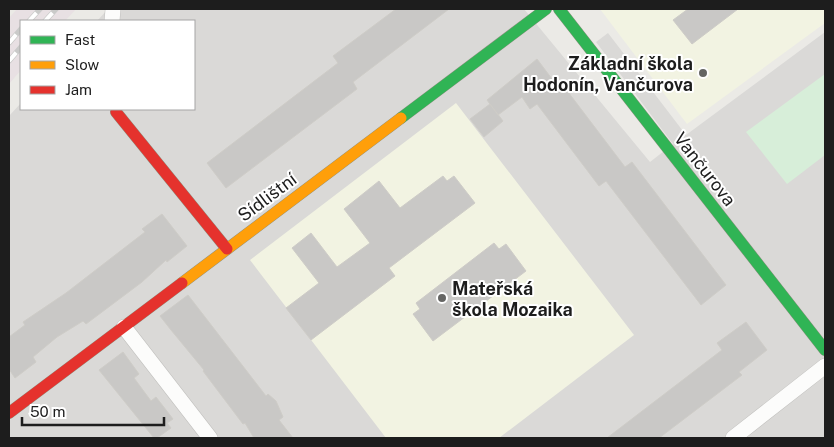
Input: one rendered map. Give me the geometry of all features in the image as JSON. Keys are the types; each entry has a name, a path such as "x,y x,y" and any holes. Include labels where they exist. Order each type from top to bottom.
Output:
{"street":[{"name":"Sídlištní","path":"9,413 546,9"},
{"name":"Vančurova","path":"559,9 825,350"},
{"path":"116,112 227,249"},
{"path":"124,327 210,438"},
{"path":"733,438 825,366"}],"shaded area":[{"path":"17,9 76,9 66,20 20,20 20,71 9,84 9,18"},
{"path":"108,9 524,9 650,162 673,144 596,42 608,33 686,135 825,32 825,438 9,438 9,116 20,104 20,110 195,110 195,20 98,20"},
{"name":"Základní škola Hodonín, Vančurova","path":"600,9 825,9 825,23 687,124"},
{"path":"825,74 825,155 787,184 746,132"},
{"name":"Mateřská škola Mozaika","path":"456,103 634,335 499,438 386,438 250,260"}],"building":[{"path":"396,9 449,9 353,82 357,89 226,188 207,163 338,63 333,56"},
{"path":"688,9 738,9 692,44 673,20"},
{"path":"537,59 558,87 562,84 625,167 632,162 726,285 701,305 606,181 599,186 537,104 530,109 522,97 498,115 487,100"},
{"path":"490,104 503,121 484,137 470,119"},
{"path":"443,176 447,181 454,176 475,203 389,268 395,276 311,340 286,308 319,283 292,248 311,233 337,267 370,243 344,209 379,181 400,208"},
{"path":"162,214 187,246 167,262 166,260 142,282 86,324 83,321 57,337 33,357 36,362 15,378 9,369 9,337 25,325 23,322 66,293 145,232 142,229"},
{"path":"494,243 499,249 506,244 526,271 433,341 413,314 420,309 416,303"},
{"path":"188,295 266,396 268,394 276,401 283,417 279,420 293,438 254,438 245,423 243,424 204,370 160,316"},
{"path":"746,322 767,350 739,372 742,375 659,438 607,438 722,350 717,343"},
{"path":"123,352 139,374 134,378 151,401 156,397 173,419 167,423 171,428 157,438 154,438 99,370"}],"railway":[{"path":"30,20 40,9"},
{"path":"46,20 56,9"},
{"path":"9,43 20,30"},
{"path":"9,61 20,48"}],"traffic: fast":[{"path":"401,118 546,9"},
{"path":"559,9 825,350"}],"traffic: slow":[{"path":"182,283 401,118"}],"traffic: jam":[{"path":"116,112 227,249"},
{"path":"9,413 182,283"}],"place":[{"name":"Základní škola Hodonín, Vančurova","path":"703,73"},
{"name":"Mateřská škola Mozaika","path":"442,298"}]}
